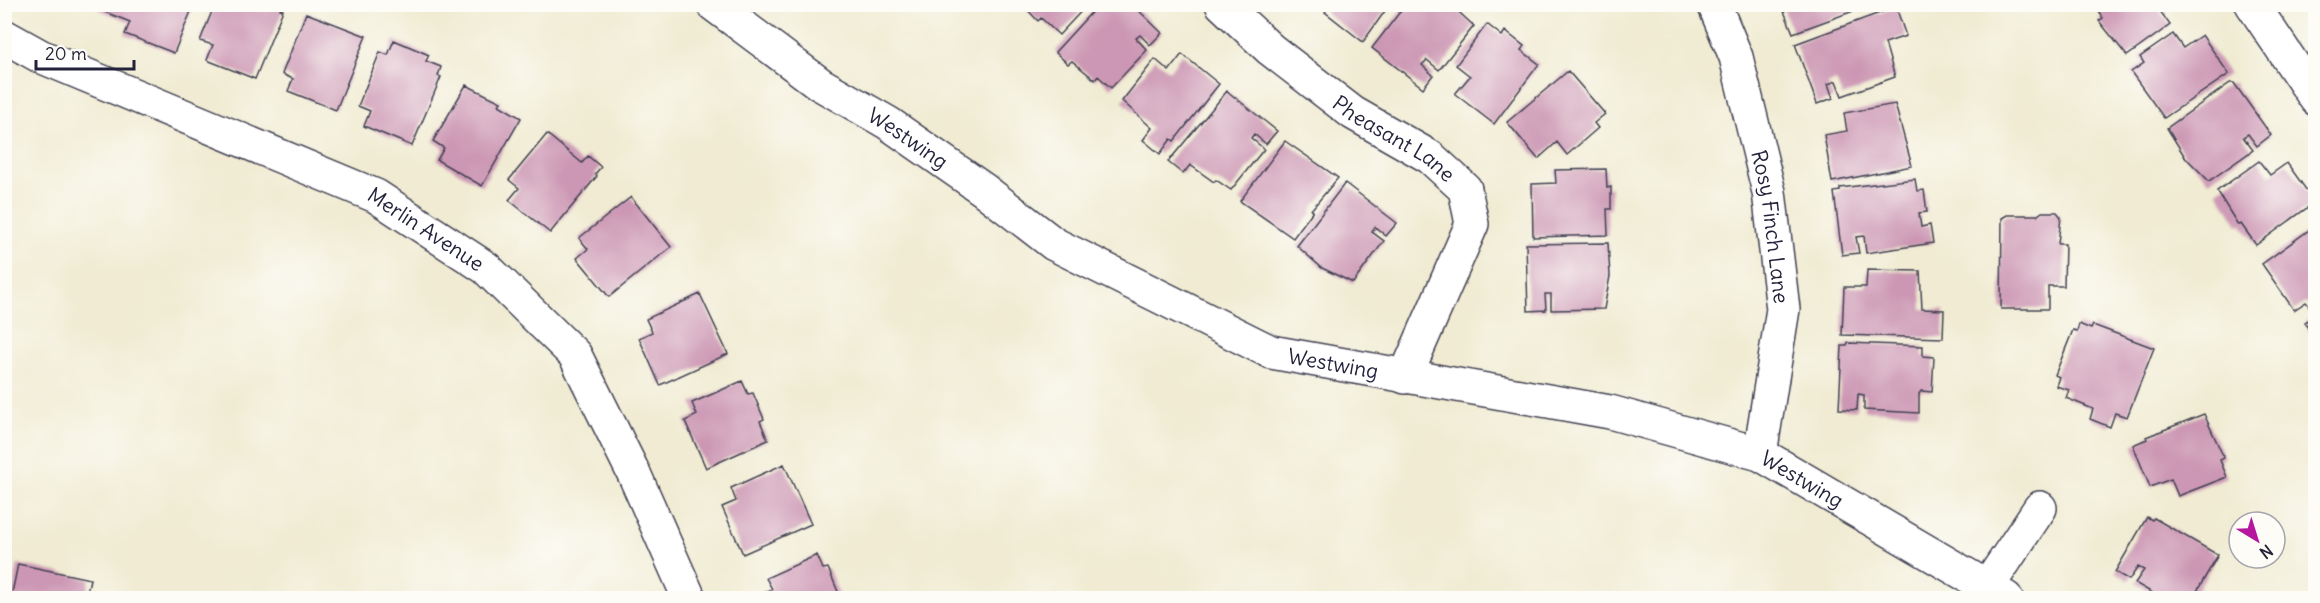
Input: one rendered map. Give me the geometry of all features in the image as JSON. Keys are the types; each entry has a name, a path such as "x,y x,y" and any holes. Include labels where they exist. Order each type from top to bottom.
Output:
{"street":[{"name":"Westwing","path":"713,4 820,84 888,123 984,190 1054,244 1271,352 1610,412 1760,454 1997,592"},
{"name":"Pheasant Lane","path":"1222,4 1270,49 1344,106 1430,157 1465,189 1472,224 1405,377"},
{"name":"Rosy Finch Lane","path":"1714,4 1736,57 1769,192 1783,309 1760,454"},
{"path":"2252,4 2316,99"},
{"name":"Merlin Avenue","path":"4,36 40,56 376,196 486,268 575,355 635,476 689,598"},
{"path":"1997,592 2040,508"}],"building":[{"path":"94,4 194,4 174,53 125,34 130,22 100,10"},
{"path":"215,4 282,4 280,9 283,10 255,79 207,60 213,45 200,41"},
{"path":"1022,4 1088,4 1059,35 1041,18 1038,21"},
{"path":"1099,4 1132,4 1162,33 1150,45 1140,35 1136,38 1147,50 1111,88 1098,76 1095,80 1072,61 1068,64 1055,52"},
{"path":"1323,4 1390,4 1363,42 1325,12 1328,8"},
{"path":"1406,4 1450,4 1474,26 1439,70 1427,60 1422,65 1433,75 1423,88 1372,48"},
{"path":"1781,4 1870,4 1870,5 1793,33"},
{"path":"2094,4 2170,4 2160,11 2170,25 2127,56 2099,21 2103,18"},
{"path":"1896,7 1906,36 1885,43 1895,77 1842,96 1836,81 1828,84 1833,98 1817,104 1795,44"},
{"path":"306,13 366,36 336,110 288,91 293,79 282,74"},
{"path":"1487,24 1502,36 1505,31 1524,46 1521,50 1539,64 1494,124 1455,94 1470,76 1456,65"},
{"path":"2173,34 2183,48 2202,35 2229,74 2164,118 2131,72 2144,63 2140,57"},
{"path":"394,40 429,55 426,61 441,67 438,76 441,77 412,146 364,126 370,111 358,106 380,52 388,55"},
{"path":"1182,54 1219,84 1174,141 1171,139 1160,154 1143,140 1152,128 1122,101 1155,59 1169,71"},
{"path":"1568,71 1605,114 1594,123 1598,128 1567,155 1557,142 1538,159 1507,122"},
{"path":"2230,83 2234,83 2271,135 2257,146 2248,134 2243,137 2253,150 2209,181 2185,157 2167,128"},
{"path":"466,85 501,102 499,105 521,118 482,186 437,160 444,148 433,141"},
{"path":"1227,91 1277,131 1266,144 1254,134 1251,138 1264,149 1231,190 1216,180 1214,182 1190,165 1183,174 1168,162"},
{"path":"1895,104 1912,166 1832,182 1824,135 1847,131 1844,113"},
{"path":"547,134 582,163 588,156 601,167 595,174 597,176 550,233 509,200 519,188 509,180"},
{"path":"1285,141 1338,178 1311,210 1313,211 1293,238 1240,201"},
{"path":"2259,161 2270,175 2287,163 2315,202 2256,245 2241,224 2238,225 2217,191"},
{"path":"1606,169 1607,188 1611,187 1611,209 1607,209 1608,235 1533,237 1532,184 1556,183 1555,170"},
{"path":"1915,179 1917,191 1924,190 1927,212 1919,213 1921,227 1930,225 1933,243 1866,253 1864,236 1856,237 1859,253 1842,255 1834,192 1840,191 1840,188"},
{"path":"1345,183 1397,223 1386,236 1375,227 1372,232 1384,241 1353,283 1322,268 1297,246"},
{"path":"631,197 671,247 609,297 577,258 588,249 579,238"},
{"path":"2042,212 2057,212 2061,217 2058,244 2065,244 2064,286 2048,286 2048,309 2001,309 2002,218 2007,215 2038,215"},
{"path":"2316,225 2316,303 2310,307 2306,302 2294,310 2262,264"},
{"path":"1608,243 1610,276 1604,309 1551,310 1551,294 1545,294 1546,310 1528,311 1526,244"},
{"path":"1867,270 1920,271 1922,309 1944,310 1943,338 1842,335 1844,287 1866,287"},
{"path":"700,294 728,354 660,385 639,338 652,332 646,319"},
{"path":"2316,315 2316,346 2305,322"},
{"path":"2079,324 2091,329 2093,325 2154,348 2127,417 2115,413 2110,427 2090,419 2093,409 2066,398 2069,390 2056,386 2059,377 2055,375 2073,330 2077,331"},
{"path":"1848,343 1923,346 1923,356 1934,357 1932,392 1921,391 1919,394 1919,413 1864,410 1864,395 1858,394 1857,410 1839,409 1842,346 1847,346"},
{"path":"742,381 748,394 753,393 764,419 760,421 768,440 706,468 685,421 697,415 692,403"},
{"path":"2204,414 2224,458 2220,460 2227,477 2178,496 2171,479 2150,487 2133,445 2147,439 2146,437"},
{"path":"784,464 811,524 743,554 722,507 736,501 731,488"},
{"path":"2147,517 2152,520 2154,518 2218,555 2193,598 2161,598 2135,583 2144,570 2138,567 2129,580 2115,572"},
{"path":"817,555 823,569 828,568 839,594 835,596 837,598 762,598 761,594 772,589 766,578"},
{"path":"18,564 90,579 86,598 11,598"}]}
